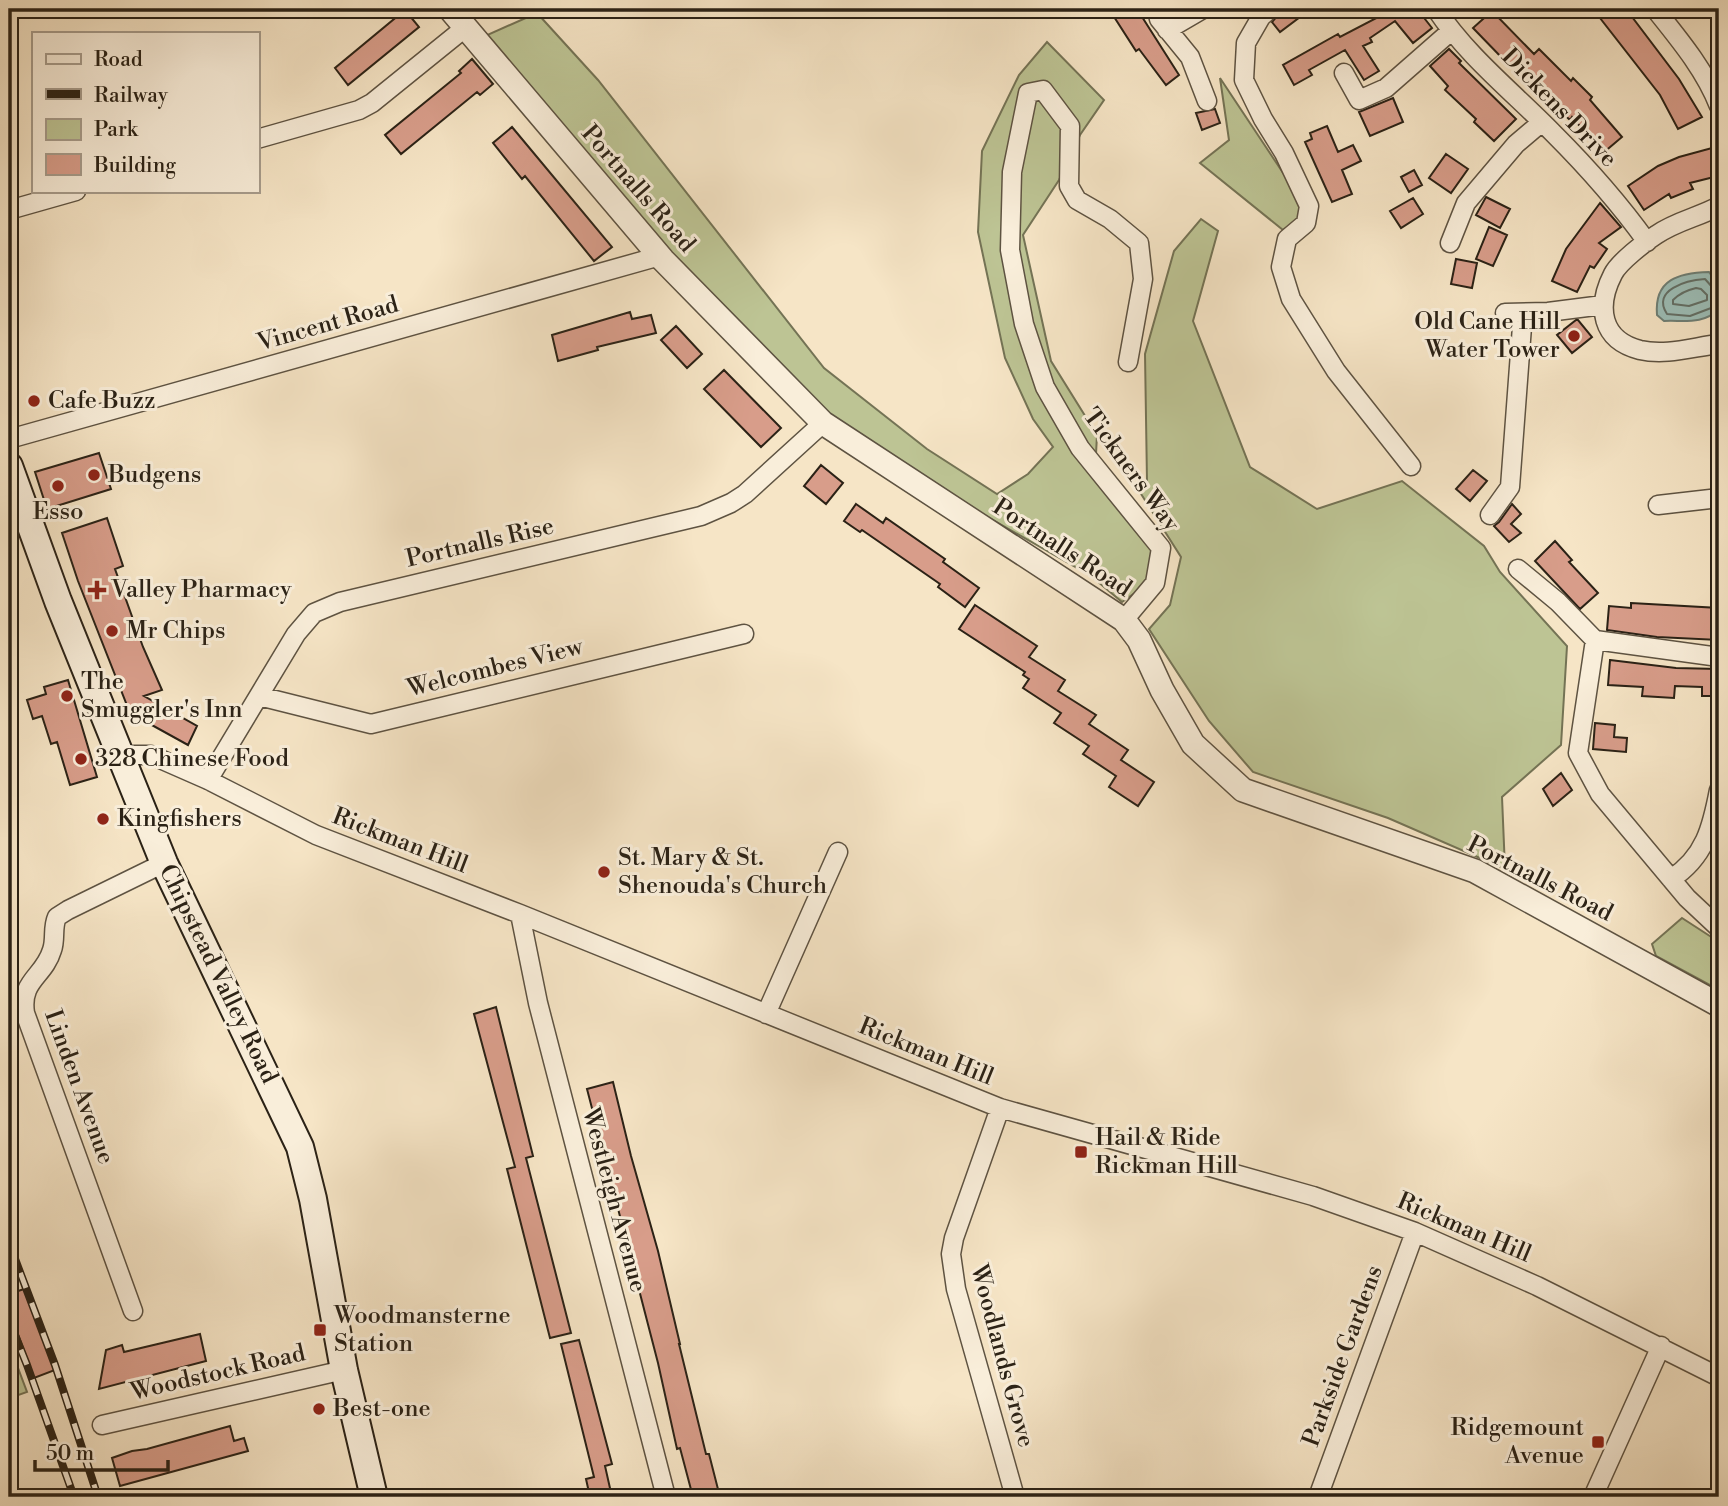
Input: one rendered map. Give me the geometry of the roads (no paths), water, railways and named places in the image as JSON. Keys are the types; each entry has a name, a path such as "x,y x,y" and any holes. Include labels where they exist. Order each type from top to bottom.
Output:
{"main road":[{"name":"Chipstead Valley Road","path":"9,466 58,601 164,863 300,1147 313,1199 344,1370 374,1497"}],"street":[{"name":"Portnalls Road","path":"450,9 660,256 823,423 1124,620 1139,640 1162,691 1193,744 1243,790 1475,871 1719,1005"},
{"path":"1157,9 1159,19 1190,57 1207,101"},
{"path":"1167,30 1203,9"},
{"path":"1270,9 1261,17 1245,43 1244,80 1309,206 1306,223 1287,239 1281,267 1291,299 1336,371 1410,466"},
{"name":"Dickens Drive","path":"1436,9 1451,31 1542,122 1627,215 1647,242"},
{"path":"1655,9 1713,89 1719,106"},
{"path":"259,138 359,110 372,103 466,27"},
{"path":"1344,73 1359,100 1386,88 1451,31"},
{"name":"Tickners Way","path":"1124,620 1155,583 1161,548 1080,448 1045,387 1024,324 1010,250 1012,172 1028,93 1043,90 1070,126 1069,186 1077,200 1110,219 1139,243 1143,279 1128,362"},
{"path":"1450,243 1466,203 1516,144 1542,122"},
{"path":"9,210 72,192"},
{"path":"1719,206 1683,219 1647,242 1614,273 1603,305 1604,321 1619,340 1639,350 1664,353 1719,344"},
{"name":"Vincent Road","path":"9,439 660,256"},
{"path":"1490,515 1510,487 1514,313 1603,305"},
{"name":"Portnalls Rise","path":"208,780 304,623 314,613 327,606 701,516 745,494 823,423"},
{"path":"1658,505 1719,498"},
{"path":"1518,569 1558,602 1595,640 1719,657"},
{"name":"Welcombes View","path":"259,696 371,724 744,634"},
{"path":"1595,640 1578,753 1600,794 1687,898 1719,928"},
{"name":"Rickman Hill","path":"122,760 134,755 151,755 208,780 316,835 520,914 1000,1108 1313,1195 1415,1232 1537,1286 1719,1377"},
{"path":"1671,878 1688,868 1704,845 1719,790"},
{"path":"766,1014 838,852"},
{"name":"Linden Avenue","path":"133,1311 23,1003 29,982 52,950 57,917 68,909 164,863"},
{"name":"Westleigh Avenue","path":"520,914 538,1003 666,1497"},
{"name":"Woodlands Grove","path":"1000,1108 956,1230 951,1254 956,1289 1015,1497"},
{"name":"Parkside Gardens","path":"1318,1497 1415,1232"},
{"path":"1593,1497 1661,1346"},
{"name":"Woodstock Road","path":"102,1424 344,1370"}],"water":[{"path":"1709,272 1719,286 1719,309 1713,314 1693,321 1664,321 1657,315 1660,293 1671,280 1688,274"}],"railway":[{"path":"9,1243 55,1365 98,1497"},
{"path":"9,1320 74,1497"}],"place":[{"name":"Old Cane Hill Water Tower","path":"1574,336"},
{"name":"Cafe Buzz","path":"34,401"},
{"name":"Budgens","path":"94,475"},
{"name":"Esso","path":"58,486"},
{"name":"Valley Pharmacy","path":"97,590"},
{"name":"Mr Chips","path":"112,631"},
{"name":"The Smuggler's Inn","path":"67,696"},
{"name":"328 Chinese Food","path":"81,759"},
{"name":"Kingfishers","path":"103,819"},
{"name":"St. Mary & St. Shenouda's Church","path":"604,872"},
{"name":"Hail & Ride Rickman Hill","path":"1081,1152"},
{"name":"Woodmansterne Station","path":"320,1330"},
{"name":"Best-one","path":"319,1409"},
{"name":"Ridgemount Avenue","path":"1598,1442"}]}
